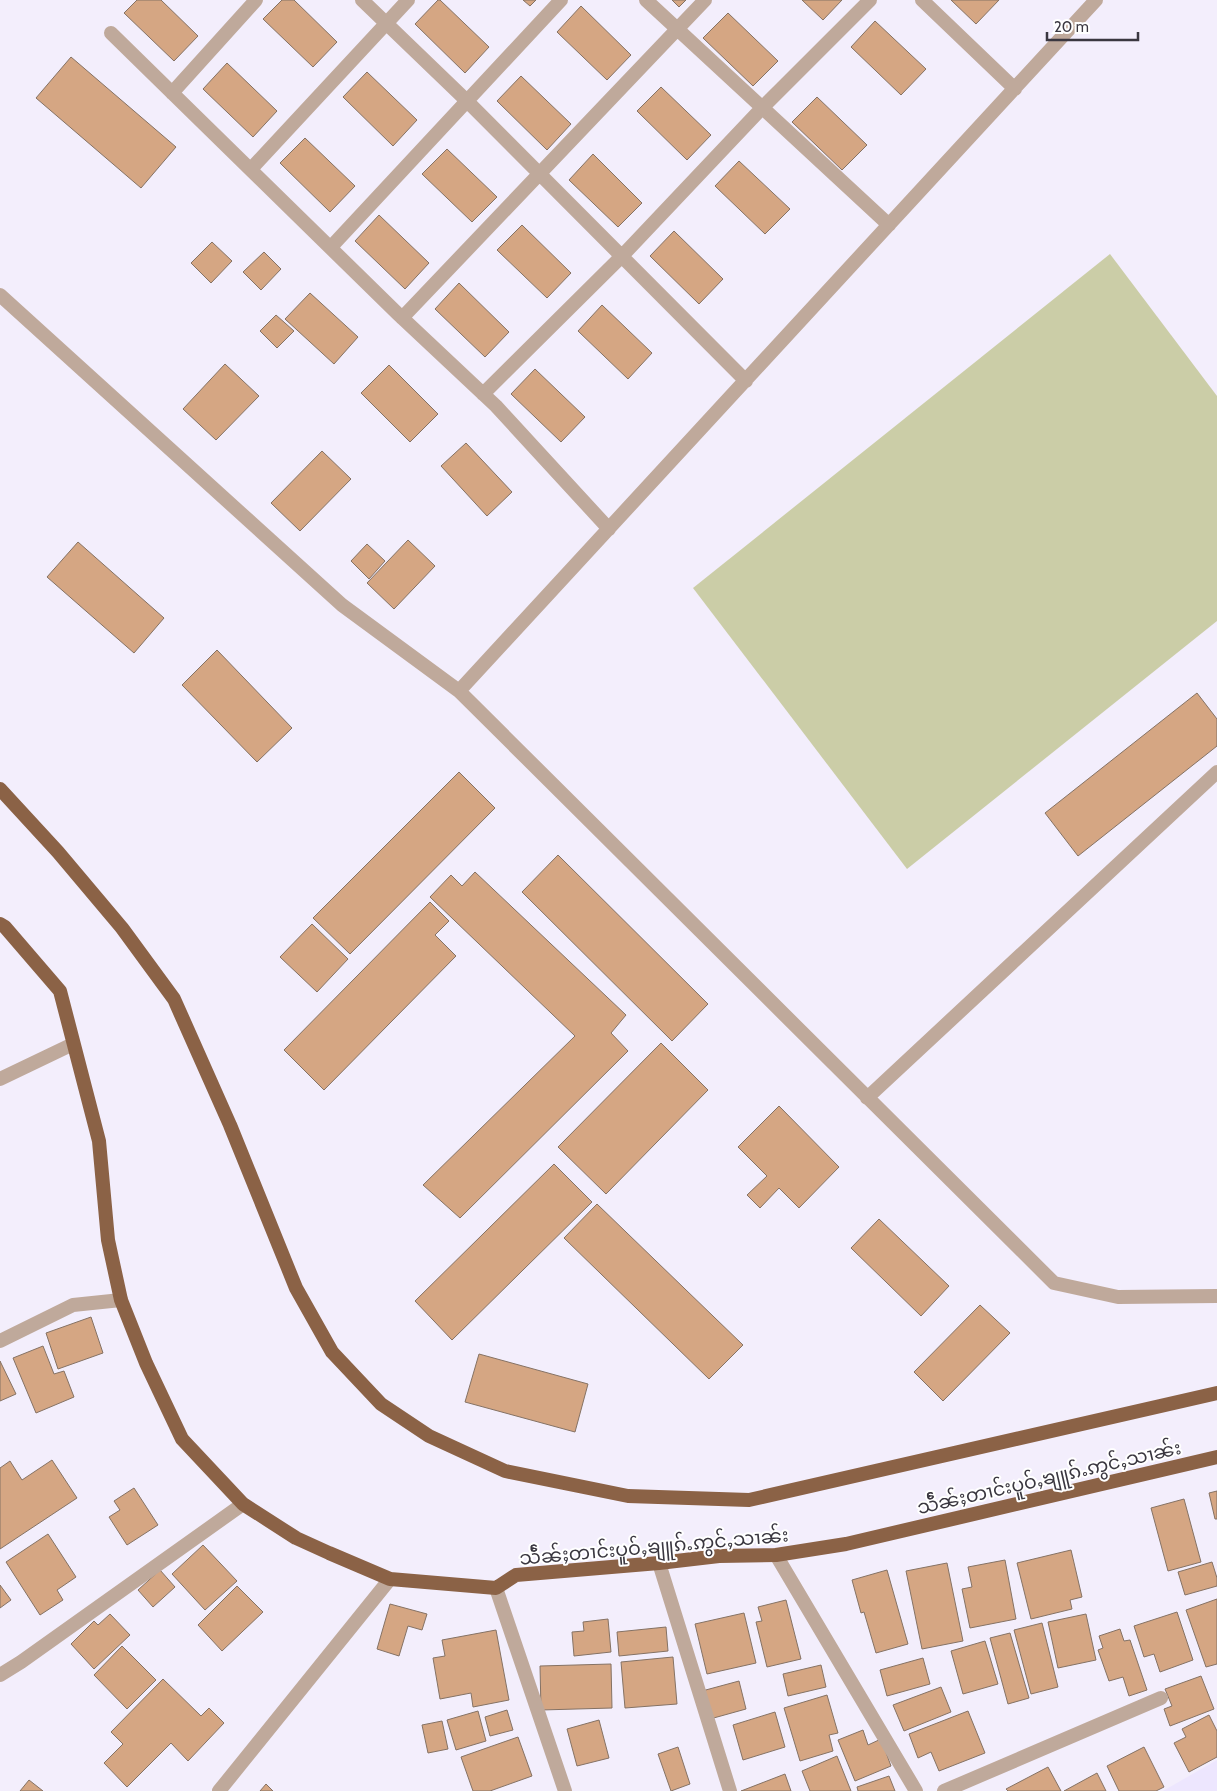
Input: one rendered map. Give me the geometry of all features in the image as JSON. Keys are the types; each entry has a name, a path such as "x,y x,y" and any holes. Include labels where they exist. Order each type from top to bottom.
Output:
{"highway":[{"path":"0,789 58,852 122,928 174,999 230,1125 296,1288 332,1352 381,1404 429,1436 505,1471 628,1496 748,1500 1217,1393"},
{"path":"0,924 5,927 60,991 98,1141 108,1240 121,1300 146,1363 182,1439 243,1504 296,1538 390,1579 496,1588"},
{"name":"သဵႅၼ်ႈတၢင်းပူဝ်ႇၶျူၵ်ႉဢွင်ႇသၢၼ်း","path":"496,1588 516,1575 719,1556 776,1554 846,1544 1217,1457"}],"street":[{"path":"172,92 256,0"},
{"path":"362,0 468,102 746,381"},
{"path":"251,169 408,0"},
{"path":"331,247 561,0"},
{"path":"646,0 889,225"},
{"path":"402,318 705,0"},
{"path":"483,394 622,256 762,108 870,0"},
{"path":"922,0 1015,89"},
{"path":"459,691 1096,0"},
{"path":"111,33 402,318 483,394 609,529"},
{"path":"0,295 342,605 459,691 1054,1283 1118,1297 1217,1296"},
{"path":"867,1098 1217,772"},
{"path":"0,1079 74,1044"},
{"path":"0,1341 73,1305 121,1300"},
{"path":"0,1675 243,1504"},
{"path":"776,1554 916,1791"},
{"path":"659,1563 730,1791"},
{"path":"219,1791 390,1579"},
{"path":"496,1588 565,1791"},
{"path":"944,1791 1161,1698"}],"shaded area":[{"path":"1217,1760 1217,1791 1163,1791"}],"green space":[{"path":"1110,254 1217,396 1217,621 907,869 693,588"}],"building":[{"path":"137,0 161,0 198,36 174,61 124,13"},
{"path":"282,0 294,0 337,42 313,67 263,19"},
{"path":"438,0 489,47 465,73 415,24"},
{"path":"523,0 536,0 530,6"},
{"path":"672,0 686,0 679,7"},
{"path":"802,0 842,0 823,20"},
{"path":"951,0 999,0 976,24"},
{"path":"581,6 631,55 607,80 557,32"},
{"path":"728,13 778,61 753,86 703,38"},
{"path":"875,21 926,69 901,95 851,47"},
{"path":"71,57 176,147 141,188 36,98"},
{"path":"227,63 277,111 253,137 203,89"},
{"path":"367,72 417,120 393,146 343,97"},
{"path":"521,76 571,124 547,150 497,101"},
{"path":"661,87 711,135 687,160 637,111"},
{"path":"817,97 867,145 842,170 792,122"},
{"path":"305,138 355,186 330,212 280,163"},
{"path":"447,149 497,197 472,222 422,174"},
{"path":"593,154 642,203 618,227 569,180"},
{"path":"739,161 790,209 765,234 715,186"},
{"path":"379,215 429,263 405,289 355,241"},
{"path":"522,225 571,273 547,298 497,250"},
{"path":"674,231 723,279 699,304 650,256"},
{"path":"212,242 232,261 211,283 191,263"},
{"path":"264,252 281,269 261,290 243,272"},
{"path":"459,283 509,332 485,357 435,309"},
{"path":"310,293 358,337 334,364 285,319"},
{"path":"602,305 652,353 628,379 578,331"},
{"path":"276,315 294,331 277,348 260,331"},
{"path":"225,364 259,396 216,440 183,409"},
{"path":"389,365 438,414 410,442 361,393"},
{"path":"535,369 585,417 561,442 511,394"},
{"path":"466,443 512,492 487,516 441,466"},
{"path":"322,451 351,479 300,531 271,503"},
{"path":"408,540 435,566 394,609 367,583"},
{"path":"78,542 164,618 134,653 47,577"},
{"path":"367,544 385,561 369,579 351,561"},
{"path":"217,650 292,728 257,762 182,685"},
{"path":"1197,693 1217,719 1217,746 1078,856 1045,813"},
{"path":"459,772 495,808 350,954 313,918"},
{"path":"558,855 708,1004 672,1041 522,892"},
{"path":"475,872 626,1015 611,1033 628,1051 460,1218 423,1185 575,1036 430,897 451,875 462,886"},
{"path":"430,902 449,921 435,935 456,956 324,1090 284,1050"},
{"path":"312,924 348,959 317,992 280,957"},
{"path":"661,1043 708,1090 606,1194 558,1147"},
{"path":"779,1106 839,1167 799,1208 779,1188 760,1208 747,1195 767,1176 738,1147"},
{"path":"554,1164 592,1202 452,1340 415,1301"},
{"path":"597,1204 743,1345 709,1379 564,1238"},
{"path":"879,1219 949,1286 921,1316 851,1248"},
{"path":"980,1305 1010,1333 943,1401 914,1372"},
{"path":"91,1317 103,1353 58,1369 46,1333"},
{"path":"43,1346 54,1374 64,1371 74,1397 36,1413 13,1358"},
{"path":"479,1354 588,1384 575,1432 465,1402"},
{"path":"0,1361 16,1394 0,1401"},
{"path":"52,1460 77,1498 0,1549 0,1468 10,1461 22,1480"},
{"path":"134,1488 158,1525 127,1545 109,1517 120,1510 114,1501"},
{"path":"1217,1491 1217,1519 1215,1519 1209,1493"},
{"path":"1184,1499 1201,1562 1168,1571 1151,1508"},
{"path":"48,1534 76,1577 57,1590 63,1600 40,1615 6,1562"},
{"path":"203,1545 237,1581 205,1610 172,1574"},
{"path":"1071,1550 1082,1597 1070,1600 1072,1609 1031,1619 1017,1563"},
{"path":"1005,1560 1016,1619 970,1628 962,1589 972,1587 968,1567"},
{"path":"1212,1562 1217,1578 1217,1586 1185,1595 1178,1572"},
{"path":"947,1563 963,1641 922,1649 906,1571"},
{"path":"160,1570 175,1587 153,1607 138,1590"},
{"path":"887,1570 908,1644 876,1653 864,1612 861,1613 852,1580"},
{"path":"0,1585 11,1600 0,1608"},
{"path":"237,1586 263,1612 222,1651 198,1625"},
{"path":"1217,1599 1217,1664 1206,1667 1186,1610"},
{"path":"786,1600 801,1659 767,1667 756,1622 762,1621 758,1607"},
{"path":"390,1604 427,1614 422,1630 408,1626 399,1656 377,1649"},
{"path":"1177,1612 1193,1660 1160,1672 1154,1654 1144,1657 1134,1626"},
{"path":"744,1613 756,1663 707,1674 695,1624"},
{"path":"110,1614 130,1635 94,1669 71,1644 94,1621 98,1625"},
{"path":"1086,1614 1096,1660 1058,1668 1048,1622"},
{"path":"608,1619 611,1652 574,1656 572,1632 584,1631 583,1622"},
{"path":"1042,1623 1058,1687 1031,1694 1014,1630"},
{"path":"666,1627 668,1651 619,1656 617,1632"},
{"path":"1120,1629 1124,1641 1130,1640 1147,1690 1129,1696 1123,1677 1109,1681 1098,1650 1103,1648 1099,1636"},
{"path":"496,1630 509,1700 473,1707 471,1693 440,1699 433,1658 445,1656 442,1640"},
{"path":"1010,1633 1029,1698 1008,1704 990,1638"},
{"path":"985,1641 998,1684 963,1694 951,1651"},
{"path":"122,1646 156,1680 127,1709 94,1675"},
{"path":"673,1657 677,1704 625,1708 621,1662"},
{"path":"923,1658 930,1684 887,1696 880,1670"},
{"path":"611,1664 612,1708 541,1710 540,1666"},
{"path":"821,1665 826,1687 788,1696 783,1674"},
{"path":"1201,1676 1214,1709 1170,1726 1164,1709 1172,1706 1165,1689"},
{"path":"163,1679 201,1716 209,1708 224,1723 188,1761 171,1743 127,1787 104,1763 123,1744 111,1732"},
{"path":"739,1681 746,1709 710,1719 702,1691"},
{"path":"941,1687 951,1712 904,1731 893,1705"},
{"path":"827,1695 838,1733 829,1735 833,1751 800,1761 784,1708"},
{"path":"507,1710 513,1730 490,1736 485,1717"},
{"path":"478,1711 486,1741 456,1750 447,1720"},
{"path":"968,1711 985,1753 939,1771 931,1752 918,1758 909,1734"},
{"path":"775,1712 785,1747 743,1760 733,1725"},
{"path":"1209,1715 1217,1731 1217,1757 1189,1772 1174,1743 1186,1737 1182,1729"},
{"path":"599,1720 609,1758 577,1766 567,1729"},
{"path":"442,1721 448,1749 428,1753 422,1725"},
{"path":"863,1730 868,1745 881,1739 891,1766 855,1781 838,1740"},
{"path":"518,1737 532,1776 490,1791 473,1791 461,1757"},
{"path":"678,1747 690,1784 671,1791 658,1754"},
{"path":"1144,1747 1164,1787 1156,1791 1119,1791 1107,1766"},
{"path":"837,1756 851,1791 810,1791 802,1771"},
{"path":"1048,1767 1061,1791 1008,1791 1006,1789"},
{"path":"1097,1773 1106,1791 1064,1791"},
{"path":"785,1774 791,1791 741,1791"},
{"path":"889,1776 895,1791 858,1791 857,1787"},
{"path":"29,1780 43,1791 20,1791"},
{"path":"266,1784 273,1791 260,1791"}]}
